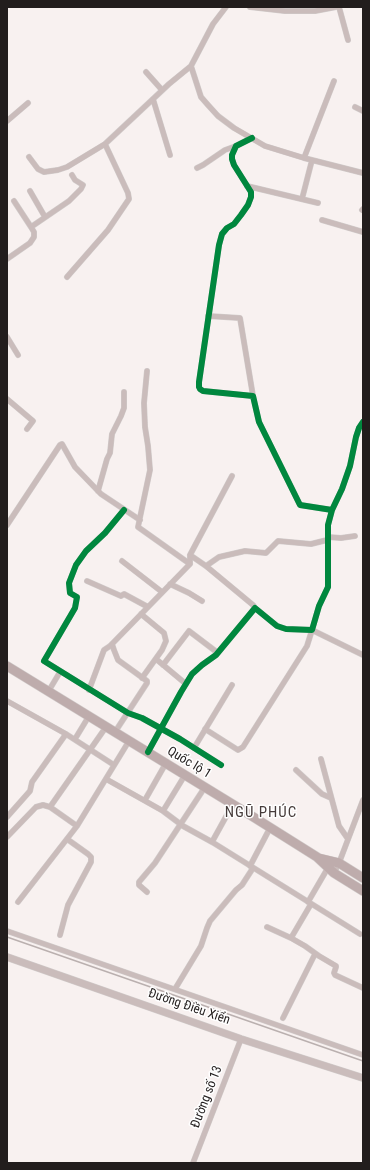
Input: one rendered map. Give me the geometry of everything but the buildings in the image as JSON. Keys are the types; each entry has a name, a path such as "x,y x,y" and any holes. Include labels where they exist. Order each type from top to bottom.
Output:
{"highway":[{"name":"Quốc lộ 1","path":"7,666 317,857 333,866 363,878"},
{"name":"Quốc lộ 1","path":"333,866 363,891"}],"street":[{"path":"29,157 38,169 44,172 51,172 67,167 105,144 162,90 190,66 214,24 226,7"},
{"path":"250,7 285,11 295,9 315,11 338,7 348,40"},
{"path":"190,66 201,97 218,116 234,128 265,146 304,158 363,173"},
{"path":"146,72 162,90"},
{"path":"304,158 334,81"},
{"path":"153,99 170,155"},
{"path":"7,120 28,103"},
{"path":"355,107 363,111"},
{"path":"197,168 225,150 252,138"},
{"path":"68,277 108,230 129,199 128,193 105,144"},
{"path":"236,146 232,159 234,165 251,192 251,197 248,205 234,224 227,228 222,234 219,245 199,382 200,389 203,391 253,396"},
{"path":"302,199 312,160"},
{"path":"31,227 69,201 81,189 83,185 75,180 72,175"},
{"path":"247,186 318,203"},
{"path":"30,191 45,217"},
{"path":"7,259 30,243 34,237 34,232 14,201"},
{"path":"322,220 363,232"},
{"path":"208,316 240,318 253,396 260,422 300,505 332,510"},
{"path":"7,337 18,355"},
{"path":"147,371 144,403 150,470 138,527 190,564"},
{"path":"98,491 110,453 112,434 124,408 124,392"},
{"path":"7,399 33,421 27,429"},
{"path":"205,729 238,750 243,747 307,646 319,606 328,587 328,525 332,510 342,489 350,466 356,436 363,422"},
{"path":"7,525 61,444 63,444 75,466 98,491 140,520"},
{"path":"88,690 104,650 112,644 190,564 190,555 232,476"},
{"path":"124,510 105,533 86,551 76,566 69,583 70,593 77,597 75,608 44,661 88,690 128,713 142,718 161,728 221,765"},
{"path":"206,566 219,557 245,551 266,553 278,541 311,544 328,538 355,536"},
{"path":"190,555 206,566 277,626 286,629 312,630 363,655"},
{"path":"122,560 162,592"},
{"path":"87,581 121,596 124,594 148,607"},
{"path":"170,584 202,601"},
{"path":"148,752 192,674 218,653 255,608"},
{"path":"141,614 164,633 166,641 162,650 142,678"},
{"path":"163,665 189,631 218,653"},
{"path":"112,644 118,660 147,681 115,732"},
{"path":"162,650 170,656"},
{"path":"156,659 186,684"},
{"path":"48,692 60,672"},
{"path":"194,748 232,684"},
{"path":"7,701 75,739 114,765"},
{"path":"75,739 89,716"},
{"path":"50,807 106,727"},
{"path":"7,817 28,794 31,789 32,782 66,734"},
{"path":"18,902 77,826 129,741"},
{"path":"320,759 339,826 348,839"},
{"path":"145,800 166,763"},
{"path":"296,770 322,794 331,798"},
{"path":"163,811 185,775"},
{"path":"106,779 145,800 180,824 212,842 360,934"},
{"path":"147,892 139,885 139,882 154,863 205,787"},
{"path":"291,938 348,839 361,811 363,800"},
{"path":"212,842 233,804"},
{"path":"7,837 36,807 43,805 50,807 77,826"},
{"path":"175,989 201,946 210,920 242,885 270,828"},
{"path":"60,935 68,905 91,862 91,857 88,854 67,839"},
{"path":"267,926 291,938 336,966 334,973 335,975 363,988"},
{"path":"7,931 363,1055"},
{"path":"283,1018 315,954"},
{"name":"Đường Điều Xiển","path":"7,957 241,1038 363,1078"},
{"name":"Đường số 13","path":"193,1163 241,1038"}],"railway":[{"path":"7,937 363,1061"}],"cycle path":[{"path":"252,138 236,146 232,155 234,165 251,192 251,197 248,205 234,224 227,228 222,234 219,245 199,387 203,391 253,396 259,422 300,505 332,510"},
{"path":"148,752 192,674 216,655 255,608 277,626 286,629 312,630 319,606 328,587 328,525 332,510 342,489 350,466 359,428 363,422"},
{"path":"124,510 105,533 86,551 76,565 69,583 70,593 77,597 75,608 44,661 128,713 142,718 180,739 221,765"}],"district":[{"name":"NGŨ PHÚC","path":"261,813"}]}
